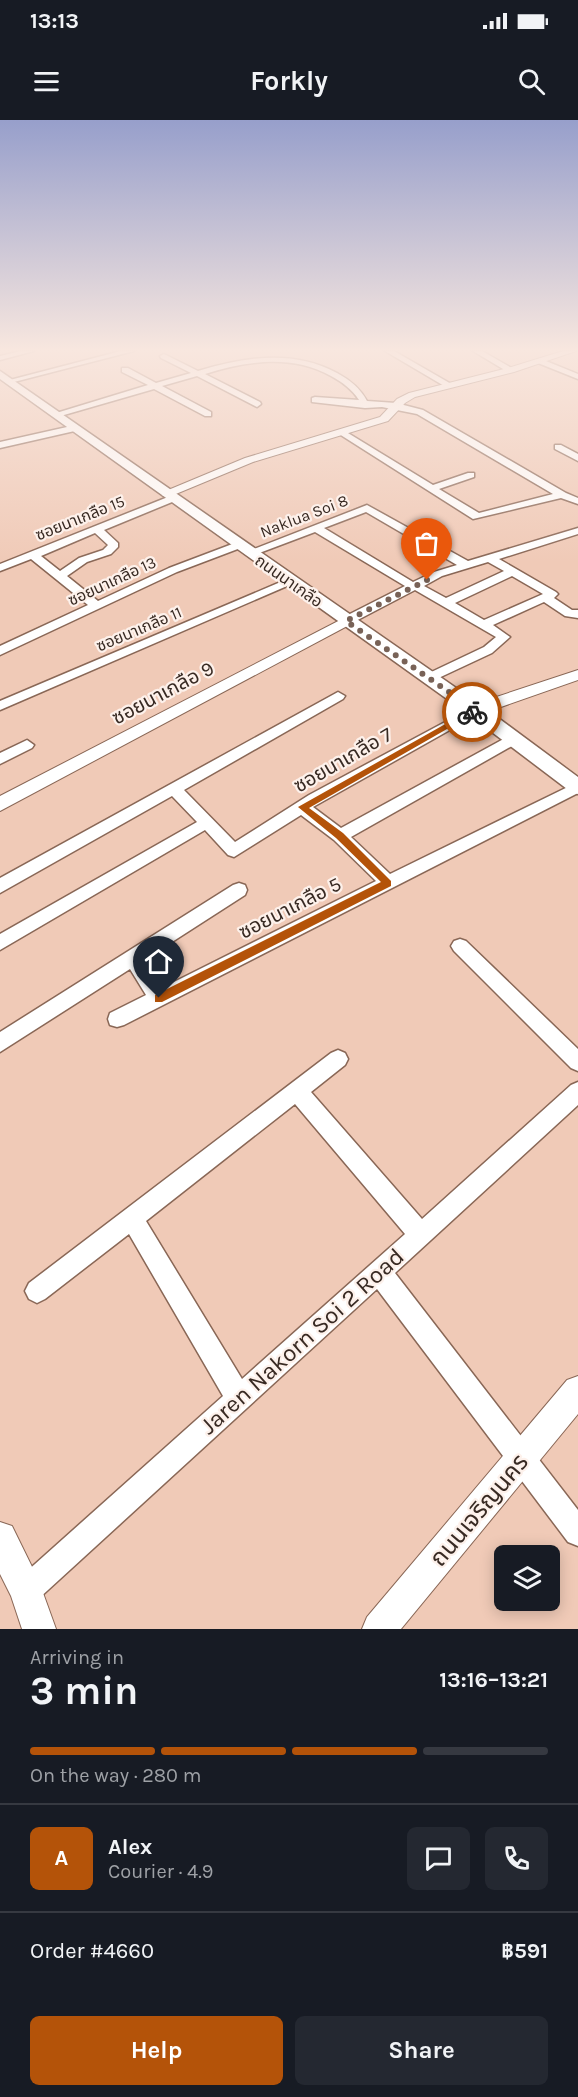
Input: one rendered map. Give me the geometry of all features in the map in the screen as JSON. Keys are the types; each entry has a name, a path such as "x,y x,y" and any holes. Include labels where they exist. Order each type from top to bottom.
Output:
{"main road":[{"name":"ถนนนาเกลือ","path":"67,421 346,621 475,710 578,787"}],"street":[{"path":"170,496 249,460 376,421"},
{"path":"436,421 562,495 578,501"},
{"path":"0,445 76,428"},
{"path":"340,432 477,518 562,495"},
{"path":"558,447 578,458"},
{"path":"430,489 471,475"},
{"name":"ซอยนาเกลือ 15","path":"0,568 33,555 70,553 97,529 170,496"},
{"name":"Naklua Soi 8","path":"245,549 316,528 367,508 466,565"},
{"path":"316,528 414,586 486,624 504,637 488,650 430,678"},
{"path":"60,576 70,553 107,552 114,545 97,529"},
{"path":"346,621 438,574 578,531"},
{"name":"ซอยนาเกลือ 13","path":"0,651 207,555 245,549"},
{"path":"33,555 97,606"},
{"path":"486,624 552,594 489,558"},
{"path":"446,603 513,571"},
{"name":"ซอยนาเกลือ 11","path":"0,706 290,581"},
{"path":"545,597 569,612 578,614"},
{"name":"ซอยนาเกลือ 9","path":"0,804 346,621"},
{"path":"475,710 578,675"},
{"path":"0,886 338,696"},
{"name":"ซอยนาเกลือ 7","path":"173,788 234,851 302,807 475,710"},
{"path":"340,836 514,739"},
{"path":"0,759 27,745"},
{"name":"ซอยนาเกลือ 5","path":"117,1019 578,787"},
{"path":"302,807 340,836 388,883"},
{"path":"0,943 198,828"},
{"path":"0,1043 239,890"},
{"path":"460,946 578,1062"},
{"path":"133,958 159,998"},
{"path":"38,1290 338,1059"},
{"path":"297,1091 420,1234"},
{"name":"Jaren Nakorn Soi 2 Road","path":"26,1591 578,1092"},
{"path":"132,1218 239,1398"},
{"path":"379,1272 578,1532"},
{"name":"ถนนเจริญนคร","path":"379,1629 578,1391"},
{"path":"0,1538 26,1591 39,1629"}],"way so far":[{"path":"427,580 346,621 475,710 472,712"}],"route":[{"path":"159,998 388,883 340,836 302,807 472,712"}]}
